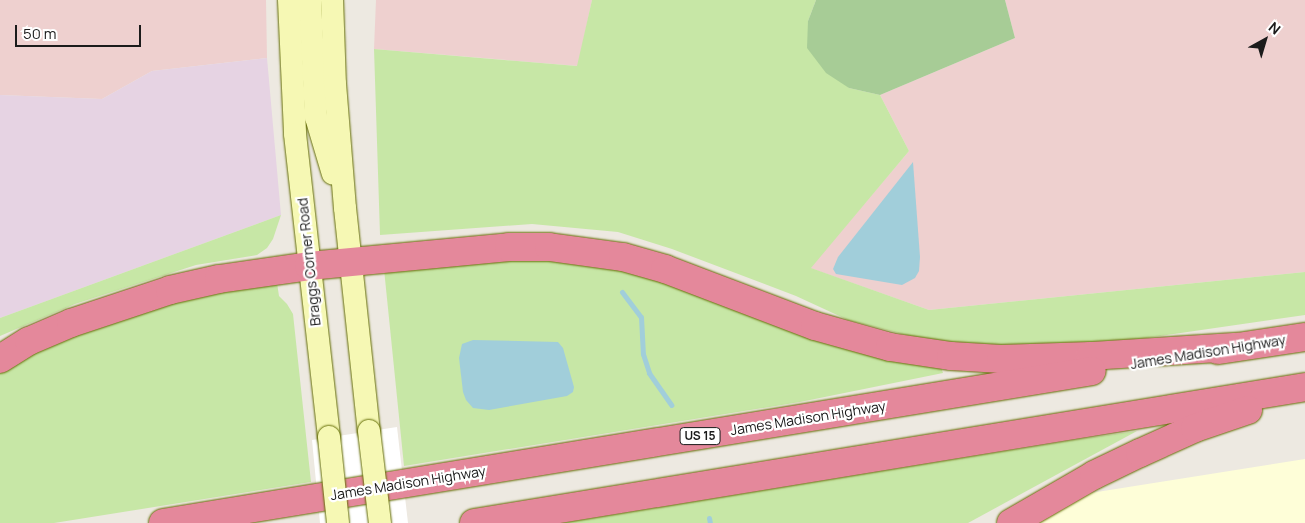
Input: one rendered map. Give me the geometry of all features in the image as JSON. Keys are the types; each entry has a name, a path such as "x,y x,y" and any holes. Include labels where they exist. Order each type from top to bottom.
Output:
{"highway":[{"path":"0,359 29,341 71,323 170,290 219,279 309,266 509,247 549,248 614,255 665,269 815,326 890,347 951,356 1002,359 1081,357 1236,347"},
{"name":"James Madison Highway","path":"163,523 1305,337"},
{"path":"474,523 1305,389"},
{"path":"1011,523 1094,475 1163,442 1194,428 1305,389"}],"main road":[{"name":"Braggs Corner Road","path":"289,0 295,134 338,523"},
{"path":"310,0 318,125 345,208"},
{"path":"332,0 334,84 345,208 380,523"}],"shaded area":[{"path":"0,0 266,0 267,58 152,71 102,99 0,95"},
{"path":"376,0 592,0 578,66 374,49"},
{"path":"816,0 1005,0 1015,38 880,95 849,88 826,73 807,48 808,21"},
{"path":"1005,0 1305,0 1305,272 929,310 810,268 909,151 880,95 1015,38"},
{"path":"267,58 281,215 0,318 0,95 102,99 152,71"},
{"path":"1305,459 1305,523 1035,523 1078,495"}],"green space":[{"path":"592,0 816,0 808,21 849,88 880,95 909,151 811,268 929,310 1305,272 1305,315 1084,347 1008,348 937,343 848,320 796,296 672,249 618,232 532,224 380,235 374,49 577,66"},
{"path":"281,215 273,239 267,248 257,255 196,265 75,304 0,336 0,318"},
{"path":"492,257 549,258 619,269 940,364 943,373 800,402 404,466 384,269"},
{"path":"277,283 279,296 293,314 311,482 54,523 0,523 0,372 49,345 87,328 228,287"},
{"path":"1137,431 968,523 562,523 1080,439"}],"water":[{"path":"913,162 920,257 919,271 915,278 902,285 836,274 833,269 838,257"},
{"path":"473,340 558,342 563,348 574,387 573,392 567,396 489,410 473,408 466,400 463,392 459,358 462,344"}],"pier":[{"path":"397,427 408,523 320,523 312,440"}],"waterway":[{"path":"622,292 641,317 643,354 649,373 671,405"},
{"path":"709,518 710,523"}]}
